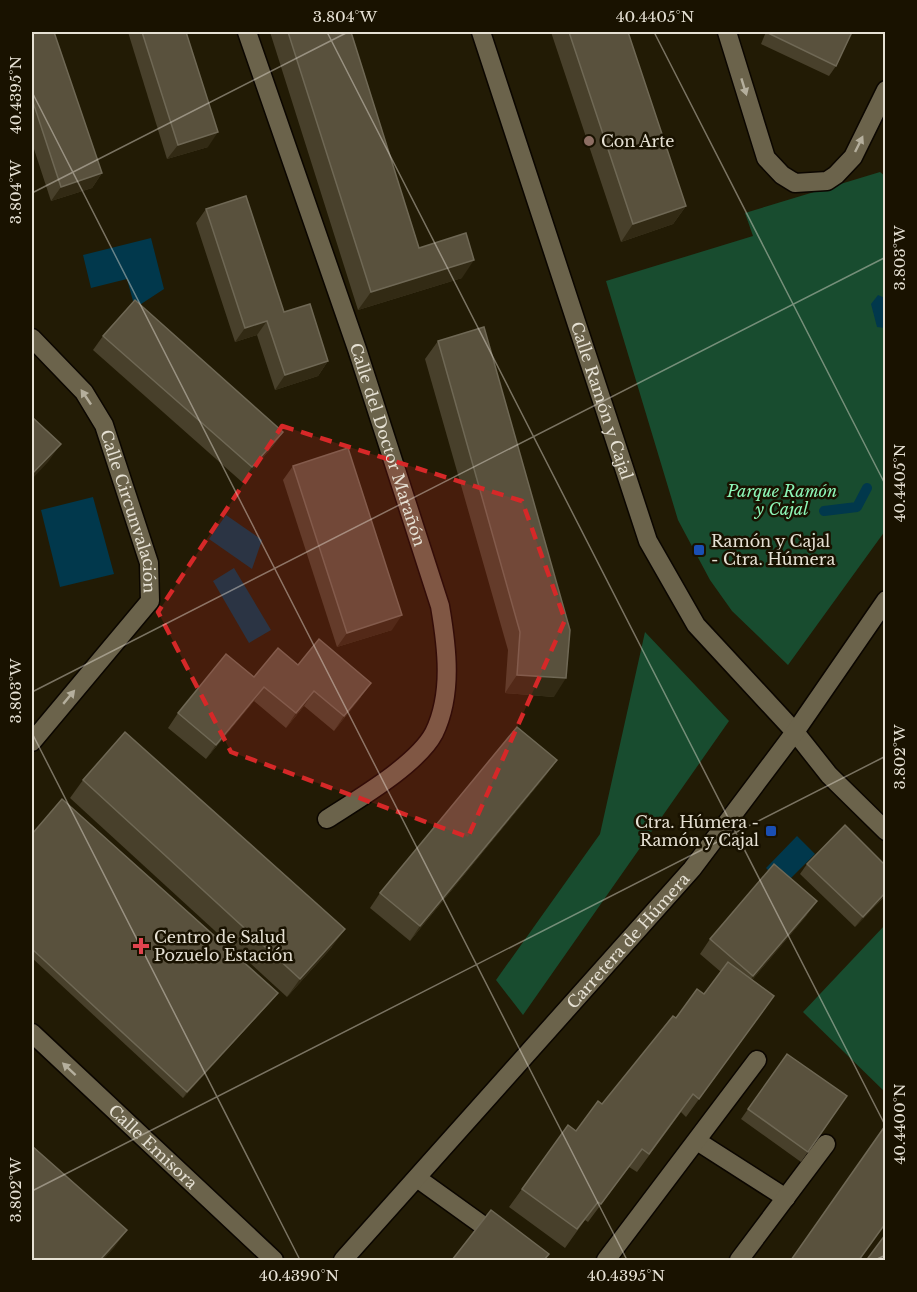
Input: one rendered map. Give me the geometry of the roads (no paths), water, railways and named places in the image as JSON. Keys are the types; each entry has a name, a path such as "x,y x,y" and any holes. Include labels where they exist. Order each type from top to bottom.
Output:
{"street":[{"name":"Calle del Doctor Marañón","path":"247,32 357,349 440,606 447,648 444,698 434,734 400,771 327,819"},
{"name":"Calle Ramón y Cajal","path":"481,32 648,541 657,561 696,625 795,732 829,775 885,831"},
{"path":"727,32 766,158 795,183 828,181 836,175 853,157 885,90"},
{"name":"Calle Circunvalación","path":"32,338 84,392 104,425 149,563 150,601 32,742"},
{"name":"Carretera de Húmera","path":"343,1260 692,868 795,732 885,600"},
{"name":"Calle Emisora","path":"32,1033 274,1260"},
{"path":"606,1260 757,1060"},
{"path":"696,1141 786,1198"},
{"path":"739,1260 826,1144"},
{"path":"417,1178 531,1260"}],"water":[{"path":"151,238 164,289 135,308 127,279 91,288 83,255"},
{"path":"878,295 885,298 885,328 877,327 871,304"},
{"path":"93,497 114,574 60,587 41,510"},
{"path":"226,515 262,540 252,569 209,539"},
{"path":"234,568 271,630 249,643 213,581"},
{"path":"797,836 815,854 783,886 766,868"}],"waterway":[{"path":"824,511 857,507 867,488"}],"place":[{"name":"Con Arte","path":"589,141"},
{"name":"Ramón y Cajal - Ctra. Húmera","path":"699,550"},
{"name":"Ctra. Húmera - Ramón y Cajal","path":"771,831"},
{"name":"Centro de Salud Pozuelo Estación","path":"141,946"}],"park label":[{"name":"Parque Ramón y Cajal","path":"782,500"}]}
